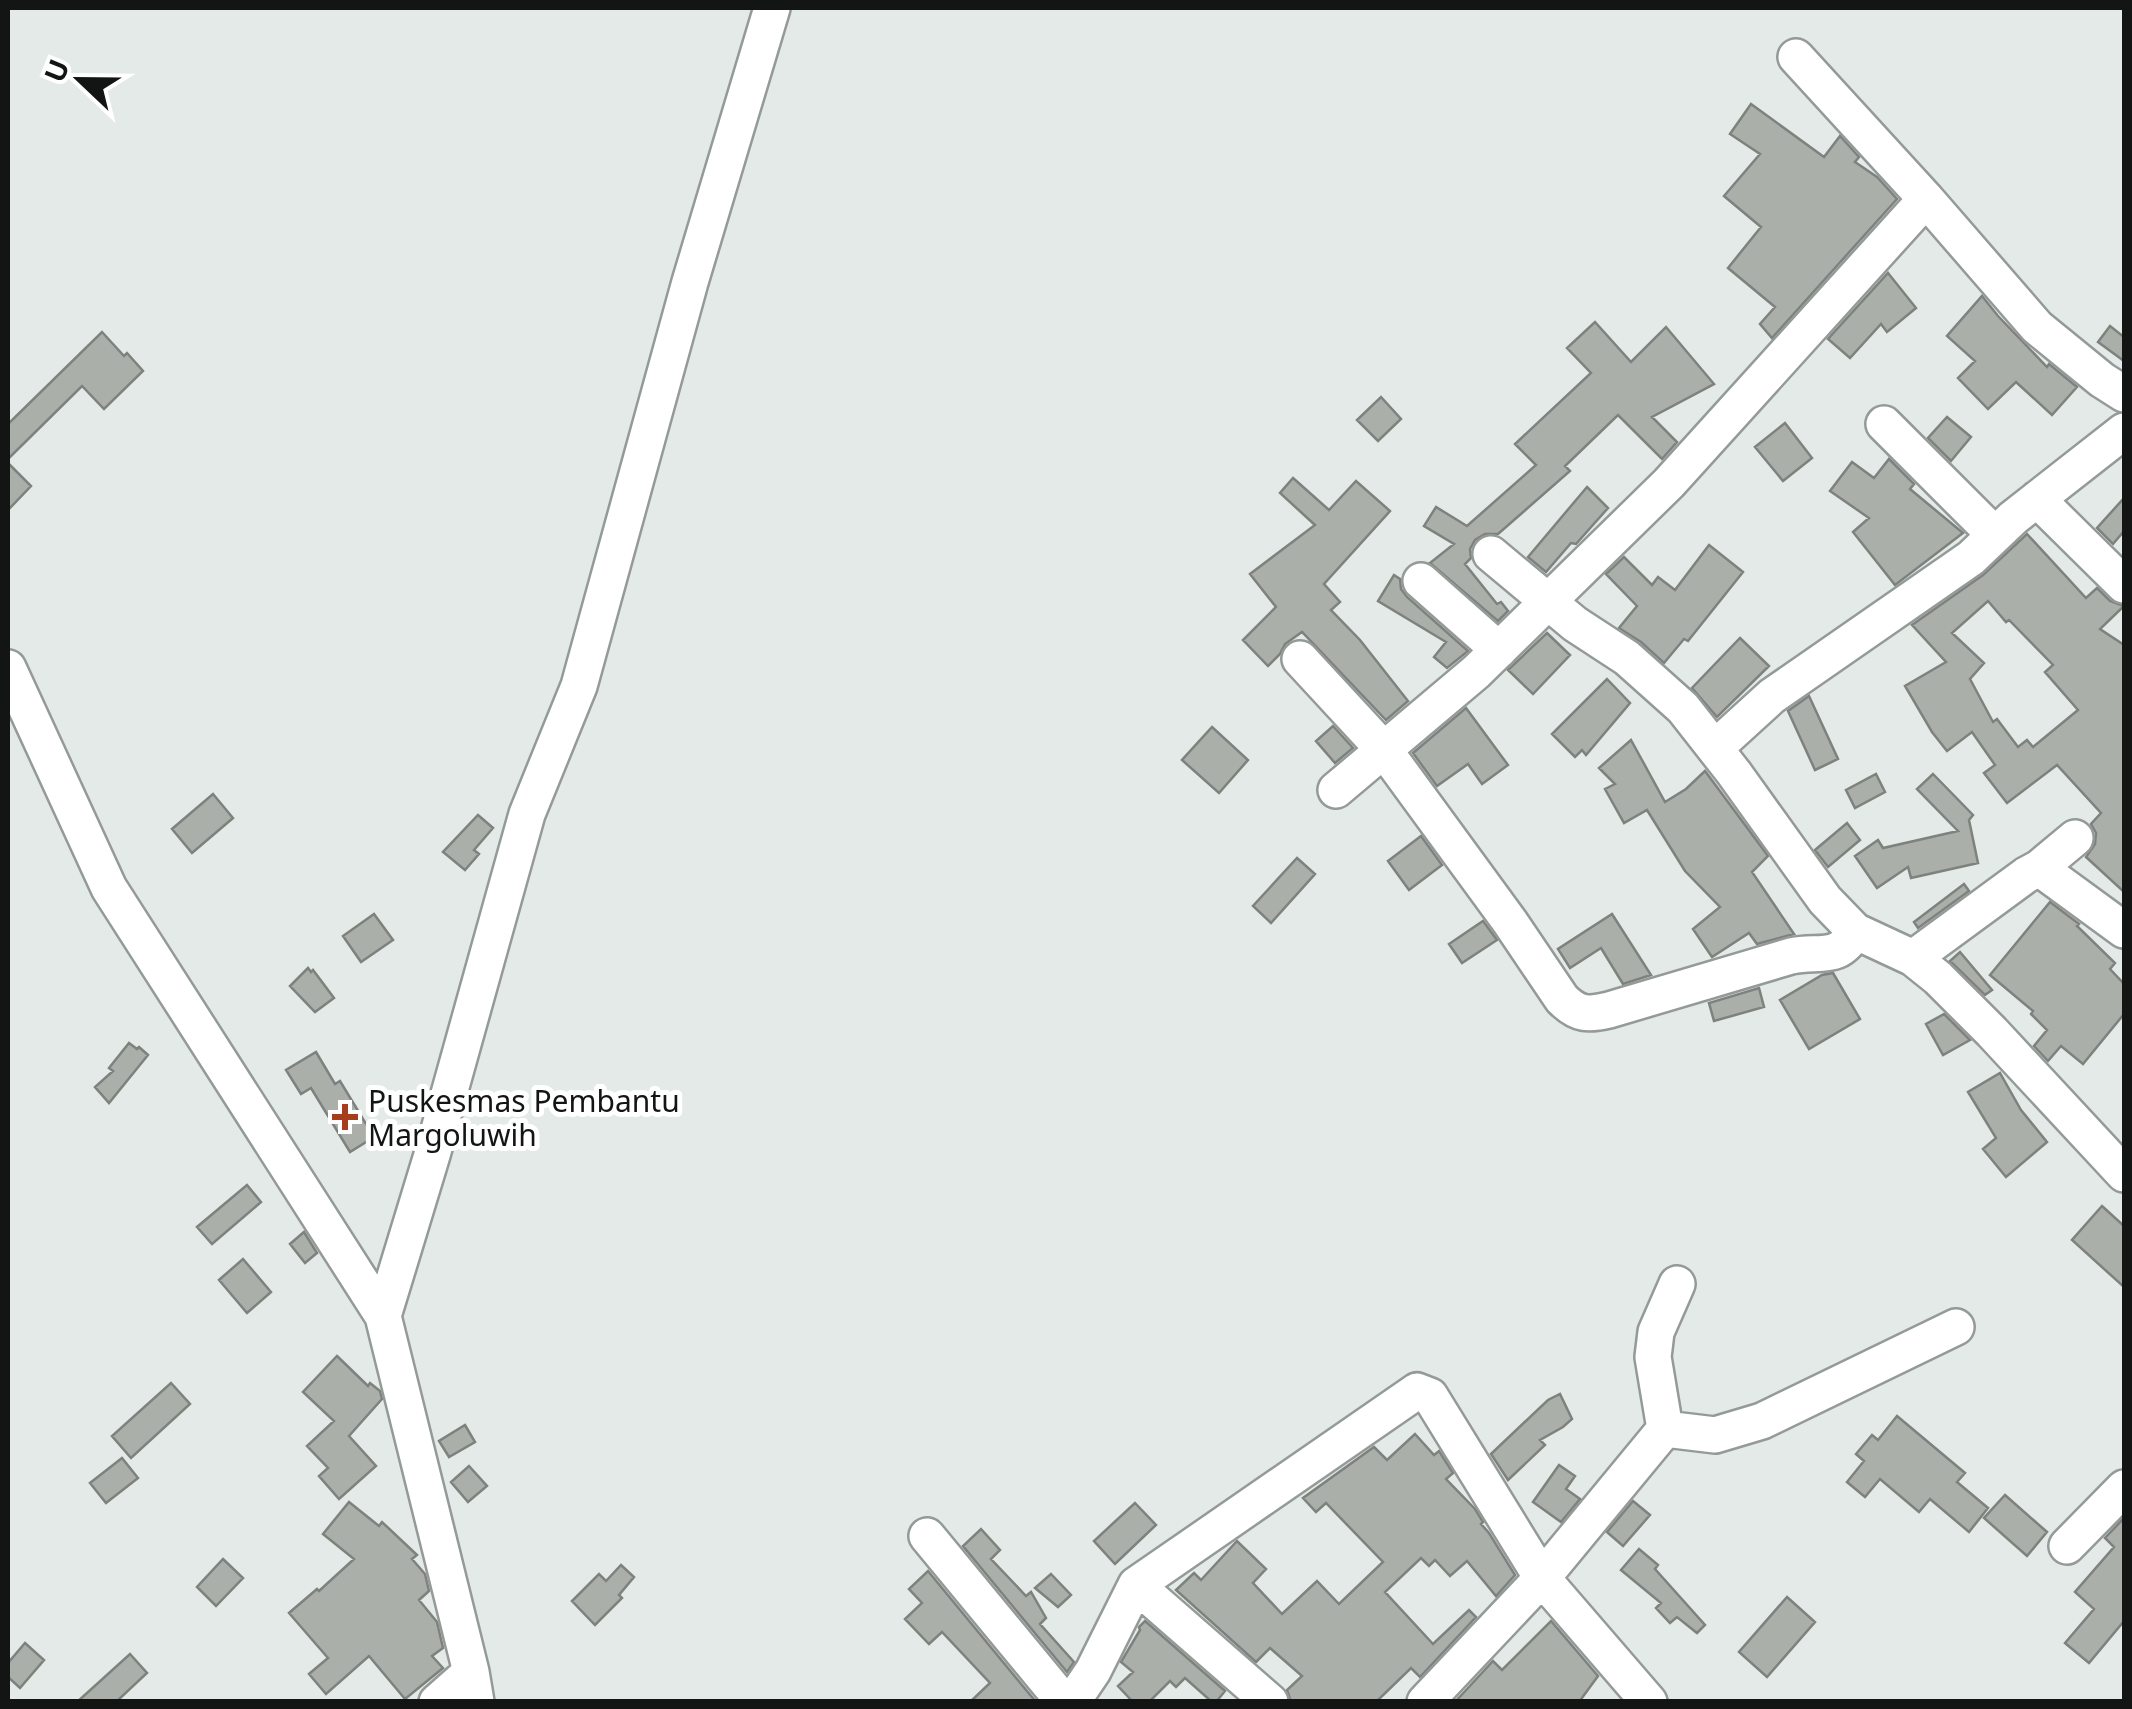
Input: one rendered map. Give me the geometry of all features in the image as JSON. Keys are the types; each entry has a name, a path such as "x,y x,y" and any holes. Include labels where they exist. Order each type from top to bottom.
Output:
{"street":[{"path":"383,1316 527,814 579,686 690,282 772,8"},
{"path":"1796,57 2037,327 2124,394"},
{"path":"1336,790 1499,650 1669,483 1926,199"},
{"path":"1884,424 1994,535"},
{"path":"1714,748 1772,696 1971,558 2036,499 2124,431"},
{"path":"2036,499 2124,585"},
{"path":"1490,554 1548,603 1615,649 1683,708 1825,900 1855,932 1913,958 1964,1003 2124,1174"},
{"path":"1421,581 1499,650"},
{"path":"1300,659 1385,751 1562,999 1583,1014 1609,1010 1791,956 1809,952 1832,954 1842,950 1855,932"},
{"path":"8,668 109,888 383,1316 474,1687 437,1702"},
{"path":"1913,958 2075,838"},
{"path":"2039,868 2124,930"},
{"path":"1426,1702 1542,1578 1665,1430 1653,1357 1656,1332 1678,1284"},
{"path":"1665,1430 1715,1435 1762,1421 1956,1326"},
{"path":"1072,1702 1094,1671 1136,1586 1417,1391 1430,1396 1542,1578 1649,1702"},
{"path":"2067,1546 2124,1488"},
{"path":"927,1536 1064,1702"},
{"path":"1136,1586 1270,1702"}],"building":[{"path":"1751,104 1824,157 1840,136 1859,157 1855,162 1877,177 1897,199 1772,338 1760,324 1775,307 1728,268 1761,227 1724,196 1760,154 1730,134"},
{"path":"1888,273 1916,308 1887,332 1881,324 1850,358 1828,339"},
{"path":"1982,296 2047,367 2049,364 2077,387 2052,415 2016,382 1988,409 1958,378 1975,361 1947,336"},
{"path":"1595,322 1631,362 1666,327 1714,384 1652,417 1677,442 1662,459 1618,415 1565,466 1570,471 1498,534 1485,534 1475,540 1471,558 1465,564 1497,604 1501,602 1508,611 1498,621 1430,563 1454,544 1424,526 1436,507 1467,526 1536,465 1515,444 1591,373 1567,348"},
{"path":"2110,326 2124,337 2124,361 2098,342"},
{"path":"102,332 143,371 104,409 82,386 8,459 8,424"},
{"path":"1381,397 1401,419 1378,441 1357,420"},
{"path":"1947,417 1971,437 1951,461 1928,438"},
{"path":"1785,423 1812,458 1783,481 1755,447"},
{"path":"1889,459 1914,484 1910,489 1963,533 1895,585 1853,532 1869,518 1830,491 1852,462 1874,478"},
{"path":"8,463 31,486 8,510"},
{"path":"1293,478 1329,510 1356,481 1390,511 1324,584 1340,602 1331,610 1408,701 1386,720 1302,632 1285,644 1268,666 1243,640 1276,607 1250,574 1315,525 1280,493"},
{"path":"1587,487 1608,508 1546,572 1528,557"},
{"path":"2124,498 2124,531 2113,544 2097,528"},
{"path":"2027,534 2086,598 2097,588 2110,601 2124,606 2100,629 2124,645 2124,892 2086,857 2095,844 2096,833 2091,824 2101,813 2057,765 2007,803 1984,773 1995,765 1972,732 1947,751 1905,686 1946,662 1912,625 1983,575","holes":["1988,601 2006,622 2009,620 2053,665 2045,672 2078,710 2033,747 2027,740 2018,747 1997,719 1993,722 1970,679 1984,663 1952,633"]},
{"path":"1709,545 1743,572 1688,641 1684,639 1664,663 1619,628 1637,606 1606,574 1624,557 1652,585 1658,577 1675,590"},
{"path":"1394,575 1400,579 1407,597 1468,651 1447,668 1434,657 1446,642 1378,601"},
{"path":"1547,633 1570,655 1533,694 1508,670"},
{"path":"1740,638 1769,666 1717,717 1692,688"},
{"path":"1607,679 1630,703 1586,755 1582,750 1575,757 1552,734"},
{"path":"1809,696 1838,759 1815,770 1788,711"},
{"path":"1466,708 1508,765 1482,784 1468,764 1437,786 1413,753"},
{"path":"1333,726 1353,748 1335,763 1316,741"},
{"path":"1212,727 1248,760 1219,793 1182,760"},
{"path":"1631,740 1665,802 1705,771 1768,856 1752,872 1794,934 1757,944 1749,933 1712,957 1693,929 1720,907 1685,871 1647,810 1624,823 1605,789 1615,784 1599,768"},
{"path":"1876,774 1885,792 1855,808 1846,790"},
{"path":"1933,774 1973,815 1969,820 1978,863 1911,878 1908,867 1877,888 1855,856 1878,840 1883,848 1958,831 1917,789"},
{"path":"213,794 233,818 192,853 172,829"},
{"path":"478,815 493,828 474,850 479,854 465,870 443,852"},
{"path":"1847,823 1860,840 1828,867 1815,850"},
{"path":"1421,836 1442,865 1409,890 1388,861"},
{"path":"1297,858 1315,874 1271,923 1253,906"},
{"path":"1964,884 1969,891 1918,928 1914,922"},
{"path":"2050,902 2079,924 2115,963 2110,969 2124,984 2124,1014 2083,1064 2061,1046 2048,1061 2034,1046 2047,1030 2031,1014 2033,1011 1990,975"},
{"path":"374,914 393,940 361,962 343,936"},
{"path":"1612,914 1651,975 1623,984 1601,948 1570,968 1558,949"},
{"path":"1483,921 1497,940 1462,963 1449,944"},
{"path":"1960,952 1992,990 1985,995 1950,961"},
{"path":"308,968 334,998 315,1012 290,986"},
{"path":"1833,973 1860,1019 1809,1049 1780,1000 1822,975"},
{"path":"1759,988 1764,1007 1714,1021 1709,1003"},
{"path":"1944,1014 1970,1040 1943,1055 1926,1024"},
{"path":"129,1043 148,1055 109,1103 95,1087 113,1071 109,1068"},
{"name":"Puskesmas Pembantu Margoluwih","path":"316,1052 335,1084 340,1081 374,1137 350,1152 311,1088 301,1094 286,1070"},
{"path":"2000,1073 2021,1110 2047,1142 2006,1177 1983,1149 1996,1138 1968,1092"},
{"path":"247,1185 261,1202 212,1244 197,1227"},
{"path":"2102,1206 2124,1226 2124,1287 2072,1240"},
{"path":"304,1232 317,1253 305,1263 290,1244"},
{"path":"243,1259 271,1292 247,1313 219,1280"},
{"path":"337,1356 368,1386 370,1383 380,1391 382,1399 349,1436 376,1466 339,1499 319,1476 328,1468 307,1446 334,1421 303,1392"},
{"path":"171,1383 190,1404 131,1458 112,1436"},
{"path":"1560,1394 1572,1419 1540,1440 1545,1445 1508,1480 1491,1454 1548,1400"},
{"path":"1897,1416 1965,1473 1957,1482 1988,1508 1969,1532 1930,1499 1919,1512 1880,1479 1865,1497 1847,1482 1864,1461 1856,1454 1872,1435 1878,1440"},
{"path":"465,1425 475,1442 449,1457 439,1441"},
{"path":"1415,1434 1434,1455 1439,1451 1453,1473 1446,1479 1475,1509 1515,1575 1496,1596 1467,1561 1450,1576 1435,1560 1429,1566 1421,1558 1385,1592 1433,1644 1469,1610 1476,1617 1420,1677 1411,1668 1376,1702 1291,1702 1287,1690 1302,1676 1270,1648 1256,1662 1176,1590 1194,1573 1201,1580 1237,1541 1266,1569 1253,1583 1282,1614 1317,1581 1339,1604 1383,1562 1326,1503 1316,1512 1303,1498 1374,1447 1387,1460"},
{"path":"122,1458 138,1478 106,1503 90,1483"},
{"path":"1559,1465 1575,1476 1566,1489 1580,1499 1561,1522 1533,1502"},
{"path":"469,1466 487,1486 468,1502 451,1482"},
{"path":"2005,1495 2047,1532 2027,1556 1984,1518"},
{"path":"1633,1501 1650,1515 1623,1546 1607,1532"},
{"path":"349,1502 379,1526 382,1522 417,1555 412,1559 425,1574 429,1591 419,1600 437,1622 443,1648 432,1656 443,1668 405,1699 369,1656 326,1694 309,1674 328,1658 289,1613 354,1559 323,1534"},
{"path":"1135,1503 1156,1525 1115,1564 1094,1541"},
{"path":"2124,1518 2124,1621 2089,1663 2065,1643 2094,1609 2075,1592 2114,1547 2105,1538"},
{"path":"981,1529 1000,1550 991,1559 1026,1596 1031,1592 1046,1618 1040,1624 1074,1662 1067,1672 963,1546"},
{"path":"1639,1549 1658,1565 1655,1569 1705,1625 1697,1633 1677,1617 1670,1623 1656,1608 1661,1603 1621,1570"},
{"path":"223,1559 243,1578 216,1606 197,1587"},
{"path":"621,1565 634,1577 619,1595 622,1598 595,1625 572,1601 599,1574 606,1581"},
{"path":"928,1571 1036,1702 970,1702 990,1683 942,1632 929,1644 905,1619 922,1603 909,1589"},
{"path":"1051,1574 1071,1595 1058,1607 1035,1588"},
{"path":"1787,1597 1815,1622 1767,1677 1739,1652"},
{"path":"1145,1621 1225,1691 1216,1702 1185,1678 1176,1687 1170,1681 1149,1702 1133,1702 1118,1686 1133,1672 1121,1662"},
{"path":"1551,1621 1598,1676 1579,1702 1455,1702 1493,1661 1502,1670"},
{"path":"25,1643 44,1660 20,1688 8,1677 8,1663"},
{"path":"130,1654 147,1673 116,1702 77,1702"}],"place":[{"name":"Puskesmas Pembantu Margoluwih","path":"345,1117"}]}
